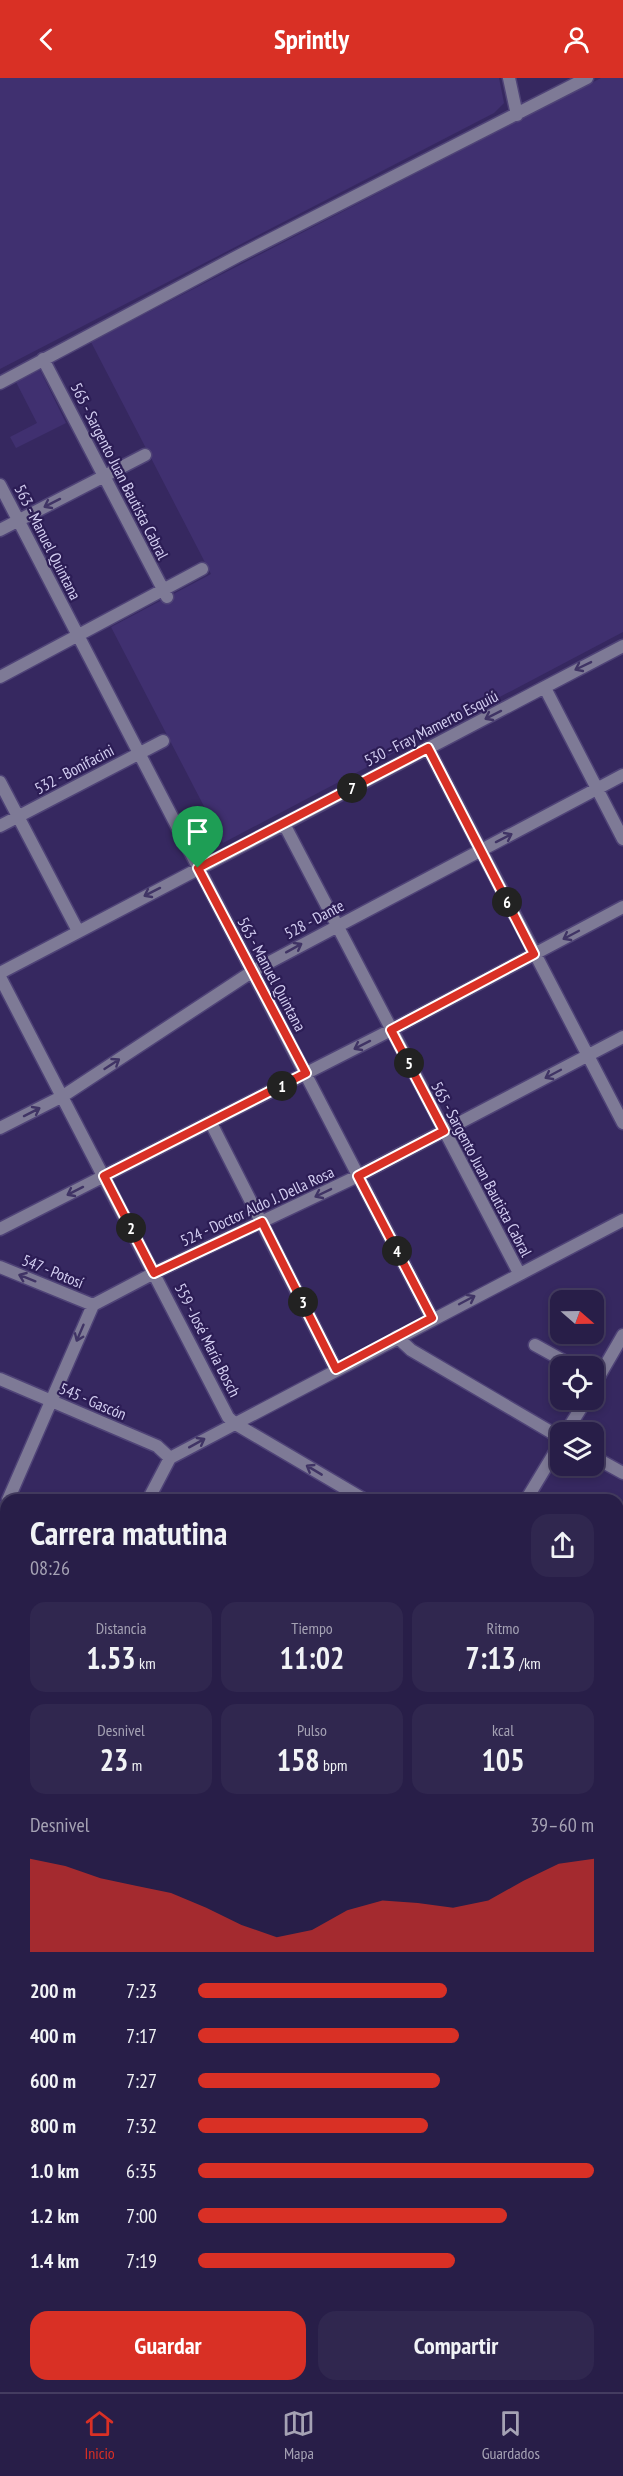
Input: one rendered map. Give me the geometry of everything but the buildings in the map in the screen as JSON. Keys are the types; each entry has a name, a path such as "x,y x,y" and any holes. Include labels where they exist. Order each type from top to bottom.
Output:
{"street":[{"path":"509,78 517,115"},
{"path":"0,382 587,78"},
{"name":"565 - Sargento Juan Bautista Cabral","path":"43,359 165,593"},
{"path":"0,530 145,456"},
{"name":"563 - Manuel Quintana","path":"0,485 432,1318"},
{"path":"0,677 165,593 202,569"},
{"name":"530 - Fray Mamerto Esquiú","path":"0,975 78,931 623,646"},
{"path":"545,688 623,839"},
{"name":"532 - Bonifacini","path":"0,826 163,741"},
{"path":"428,748 623,1123"},
{"name":"528 - Dante","path":"0,1128 63,1096 253,971 623,775"},
{"path":"0,782 78,931"},
{"name":"565 - Sargento Juan Bautista Cabral","path":"284,824 519,1273"},
{"path":"0,1229 391,1030 623,907"},
{"name":"559 - José María Bosch","path":"0,975 228,1417 234,1423 355,1494"},
{"name":"524 - Doctor Aldo J. Della Rosa","path":"93,1305 154,1273 358,1176 623,1037"},
{"path":"211,1123 336,1369"},
{"path":"151,1494 170,1458 432,1318 623,1220"},
{"name":"547 - Potosí","path":"0,1267 93,1305"},
{"path":"10,1494 93,1305"},
{"path":"604,1366 623,1335"},
{"path":"397,1337 411,1350 550,1433"},
{"path":"535,1345 555,1356"},
{"name":"545 - Gascón","path":"0,1379 157,1446 170,1458"},
{"path":"530,1494 550,1459"},
{"path":"604,1463 623,1473"}],"shaded area":[{"path":"0,78 499,78 504,103 494,113 0,369"},
{"path":"601,78 623,78 623,632 223,843 111,627 211,574 91,342"},
{"path":"40,370 66,423 16,448 10,437 37,423 16,382"}],"route":[{"path":"428,748 534,954 391,1030 444,1131 358,1176 432,1318 336,1369 262,1222 154,1273 104,1176 306,1073 198,868 428,748"}]}
